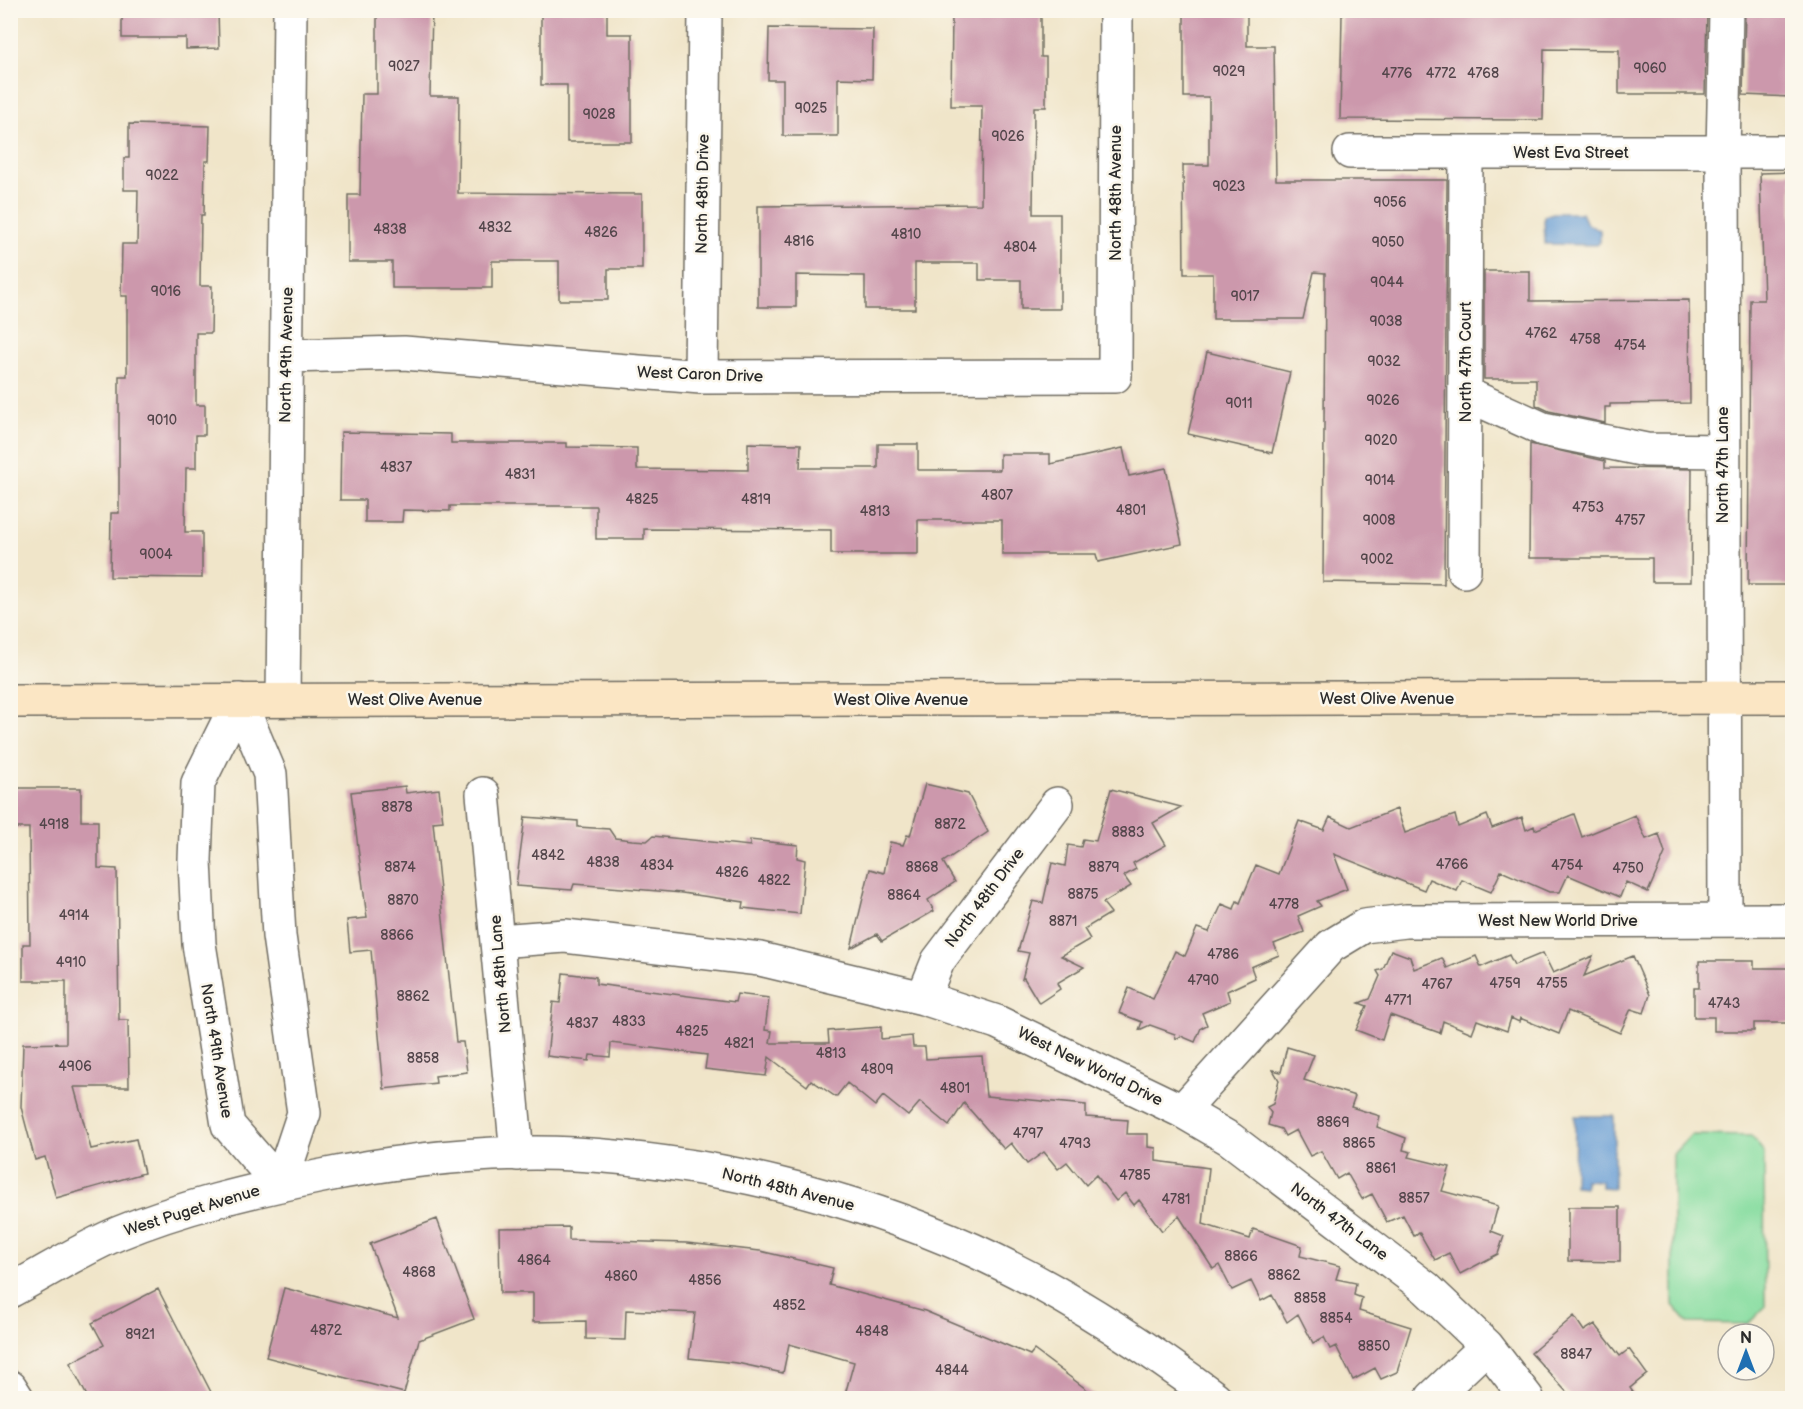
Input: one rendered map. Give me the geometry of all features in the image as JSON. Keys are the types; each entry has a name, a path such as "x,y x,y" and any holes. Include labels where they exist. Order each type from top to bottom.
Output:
{"main road":[{"name":"West Olive Avenue","path":"10,701 1792,697"}],"street":[{"name":"North 49th Avenue","path":"283,699 290,10"},
{"name":"North 48th Drive","path":"701,377 705,10"},
{"name":"North 48th Avenue","path":"1115,376 1116,10"},
{"name":"North 47th Lane","path":"1725,920 1723,153 1726,10"},
{"name":"West Eva Street","path":"1350,152 1792,152"},
{"name":"North 47th Court","path":"1464,571 1466,153"},
{"name":"West Caron Drive","path":"287,356 404,353 701,377 1115,376"},
{"path":"1466,394 1543,429 1646,450 1723,451"},
{"name":"North 49th Avenue","path":"239,700 198,783 195,860 199,944 228,1125 280,1185"},
{"path":"239,700 270,774 279,936 304,1113 280,1185"},
{"name":"North 48th Lane","path":"483,794 517,1154"},
{"name":"North 48th Drive","path":"923,998 938,961 1057,804"},
{"name":"West New World Drive","path":"498,941 565,936 760,959 923,998 997,1022 1182,1111 1331,945 1364,926 1406,921 1792,920"},
{"name":"North 47th Lane","path":"1182,1111 1230,1140 1426,1288 1487,1346 1527,1398"},
{"name":"North 48th Avenue","path":"280,1185 367,1167 517,1154 574,1154 657,1162 763,1181 872,1211 973,1250 1057,1294 1152,1351 1215,1398"},
{"name":"West Puget Avenue","path":"10,1291 117,1234 191,1208 280,1185"},
{"path":"1432,1398 1487,1346"},
{"path":"10,1387 17,1398"}],"green space":[{"path":"1691,1135 1751,1136 1764,1152 1765,1307 1750,1322 1688,1323 1673,1305 1673,1154"}],"water":[{"path":"1553,213 1582,213 1587,224 1600,230 1600,242 1597,245 1545,244 1544,216"},
{"path":"1575,1116 1614,1116 1614,1188 1601,1187 1601,1181 1585,1180 1585,1187 1574,1186"}],"building":[{"path":"122,10 218,10 219,48 186,49 186,38 122,38"},
{"path":"377,10 432,10 430,96 459,96 458,193 642,194 642,269 608,269 608,300 559,300 559,261 492,261 492,288 392,288 392,262 348,262 348,195 360,195 362,94 377,94"},
{"path":"541,10 607,10 607,34 632,34 632,142 567,142 567,85 541,85"},
{"path":"952,10 1041,10 1041,57 1046,57 1046,107 1034,107 1033,214 1060,214 1060,309 1021,309 1021,280 979,280 979,263 915,263 915,309 865,309 865,276 796,275 796,307 758,307 758,206 981,204 982,106 951,106"},
{"path":"1184,10 1247,10 1247,46 1274,46 1276,180 1447,180 1444,584 1323,582 1325,273 1314,272 1303,319 1213,319 1213,274 1184,274 1183,165 1209,165 1209,97 1184,97"},
{"path":"1500,10 1707,10 1705,94 1619,94 1619,50 1544,49 1543,120 1340,119 1342,14 1500,16"},
{"path":"1745,10 1792,10 1792,97 1743,95"},
{"path":"769,28 873,29 872,79 838,78 838,136 783,136 783,80 768,80"},
{"path":"129,124 210,126 209,161 205,161 204,215 201,215 200,286 212,286 211,333 196,333 196,405 205,405 205,435 196,435 196,468 186,468 185,532 202,532 202,578 110,577 111,513 119,513 119,376 127,376 127,296 121,296 122,244 137,244 138,190 124,190 124,158 129,158"},
{"path":"1792,172 1792,585 1748,585 1750,300 1764,300 1760,173"},
{"path":"1484,271 1530,271 1530,301 1689,300 1690,403 1610,404 1610,407 1605,407 1605,423 1549,411 1536,405 1536,379 1484,379"},
{"path":"1207,352 1290,372 1272,453 1188,434"},
{"path":"341,432 451,434 451,443 567,443 567,447 637,448 637,469 748,470 748,443 801,444 800,468 878,468 878,444 918,444 918,470 1000,470 1000,454 1050,454 1050,464 1123,448 1129,476 1166,468 1182,544 1098,562 1096,554 1002,554 1002,520 918,520 918,554 831,554 831,530 644,529 644,539 596,539 596,506 450,506 450,511 403,510 402,522 365,522 365,500 340,500"},
{"path":"1530,444 1605,461 1605,468 1692,469 1691,582 1652,582 1652,558 1529,558"},
{"path":"925,784 968,794 988,832 943,862 955,882 928,900 934,911 882,941 877,934 851,948 870,869 884,873 890,842 903,845 907,835 910,836"},
{"path":"405,786 406,793 439,789 443,821 433,822 456,1042 463,1042 467,1072 435,1076 436,1083 384,1089 371,950 350,952 347,920 367,918 351,792"},
{"path":"10,788 81,788 81,821 98,821 98,868 117,869 119,1020 128,1020 129,1087 74,1087 91,1149 136,1139 144,1173 56,1198 45,1157 35,1160 21,1107 23,1044 66,1043 66,981 23,981 23,944 30,944 29,828 10,828"},
{"path":"1111,789 1181,807 1153,823 1166,845 1133,863 1136,869 1124,876 1131,886 1103,903 1111,913 1084,929 1090,939 1061,956 1084,967 1057,983 1060,989 1039,1003 1024,978 1022,979 1029,953 1018,951 1033,901 1043,903 1052,863 1065,866 1068,845 1081,847 1083,839 1096,841"},
{"path":"1397,809 1405,833 1455,815 1458,827 1487,815 1492,828 1522,817 1526,830 1534,826 1535,830 1574,814 1582,837 1635,815 1646,839 1659,834 1665,853 1648,892 1626,882 1620,897 1568,875 1560,892 1549,892 1501,871 1491,892 1462,880 1457,891 1429,879 1424,890 1334,854 1347,889 1317,901 1321,906 1298,916 1304,932 1274,944 1279,955 1251,967 1255,978 1227,991 1230,1001 1202,1013 1207,1025 1201,1028 1195,1042 1181,1036 1176,1039 1175,1034 1150,1025 1139,1030 1142,1022 1119,1013 1129,988 1153,999 1175,951 1185,956 1197,928 1209,932 1222,904 1234,909 1237,901 1240,903 1256,865 1279,874 1299,821 1324,830 1330,817 1351,827"},
{"path":"525,817 578,821 578,827 609,829 615,838 632,840 647,841 653,836 750,846 750,840 798,845 797,858 805,860 800,914 743,908 744,902 682,893 574,884 572,890 516,886"},
{"path":"1391,950 1410,957 1414,969 1442,958 1447,968 1476,956 1481,967 1509,955 1514,965 1543,953 1553,973 1593,956 1584,976 1633,956 1650,995 1644,1013 1631,1009 1620,1033 1568,1011 1559,1034 1520,1018 1519,1022 1511,1018 1507,1031 1477,1020 1472,1033 1443,1021 1440,1033 1390,1015 1382,1040 1356,1030 1367,1006 1359,1003 1370,999 1380,976 1377,971 1383,969"},
{"path":"1699,961 1754,961 1754,968 1792,968 1792,1023 1754,1023 1754,1031 1714,1031 1714,1017 1694,1017 1694,988 1699,988"},
{"path":"563,973 596,977 596,984 735,1002 737,994 769,998 765,1030 772,1031 770,1043 829,1043 828,1031 881,1027 881,1039 912,1036 913,1047 925,1047 926,1059 982,1056 986,1096 1086,1105 1086,1117 1128,1120 1127,1134 1148,1134 1148,1147 1156,1148 1156,1161 1209,1168 1203,1224 1250,1239 1253,1229 1302,1246 1300,1256 1340,1266 1336,1279 1356,1283 1354,1295 1362,1298 1359,1311 1411,1327 1397,1372 1381,1379 1375,1368 1353,1380 1336,1346 1330,1349 1324,1337 1313,1343 1298,1314 1287,1322 1272,1295 1261,1301 1251,1281 1232,1290 1219,1265 1213,1269 1179,1216 1162,1231 1139,1200 1134,1205 1125,1193 1116,1201 1096,1175 1086,1185 1067,1162 1058,1169 1044,1152 1027,1164 1011,1143 1004,1149 964,1103 949,1126 920,1102 908,1116 883,1096 875,1106 847,1083 836,1097 811,1080 807,1086 769,1057 766,1076 705,1069 707,1055 611,1043 610,1057 590,1055 589,1061 547,1056 553,1002 560,1003"},
{"path":"1287,1047 1314,1055 1304,1080 1355,1096 1351,1107 1380,1116 1377,1127 1406,1138 1403,1150 1411,1152 1409,1157 1450,1167 1442,1191 1498,1206 1491,1231 1504,1236 1498,1254 1460,1274 1449,1253 1435,1260 1419,1232 1414,1236 1403,1215 1387,1222 1372,1194 1362,1199 1347,1173 1337,1179 1321,1151 1310,1156 1296,1130 1285,1136 1281,1129 1268,1125 1271,1113 1267,1107 1273,1104 1279,1080 1273,1070 1281,1072"},
{"path":"1568,1207 1620,1207 1620,1262 1568,1261"},
{"path":"437,1219 474,1319 419,1340 404,1393 266,1357 284,1288 398,1318 370,1244"},
{"path":"569,1227 569,1240 687,1243 760,1251 833,1268 829,1285 925,1311 1030,1355 1034,1350 1098,1398 844,1398 854,1362 789,1344 783,1373 737,1363 689,1358 695,1313 626,1310 625,1340 586,1339 586,1321 533,1322 533,1293 500,1293 499,1228"},
{"path":"158,1289 214,1398 88,1398 70,1363 104,1345 92,1323"},
{"path":"1574,1316 1584,1331 1595,1324 1620,1356 1629,1349 1647,1374 1630,1388 1637,1398 1572,1398 1531,1353"}]}
